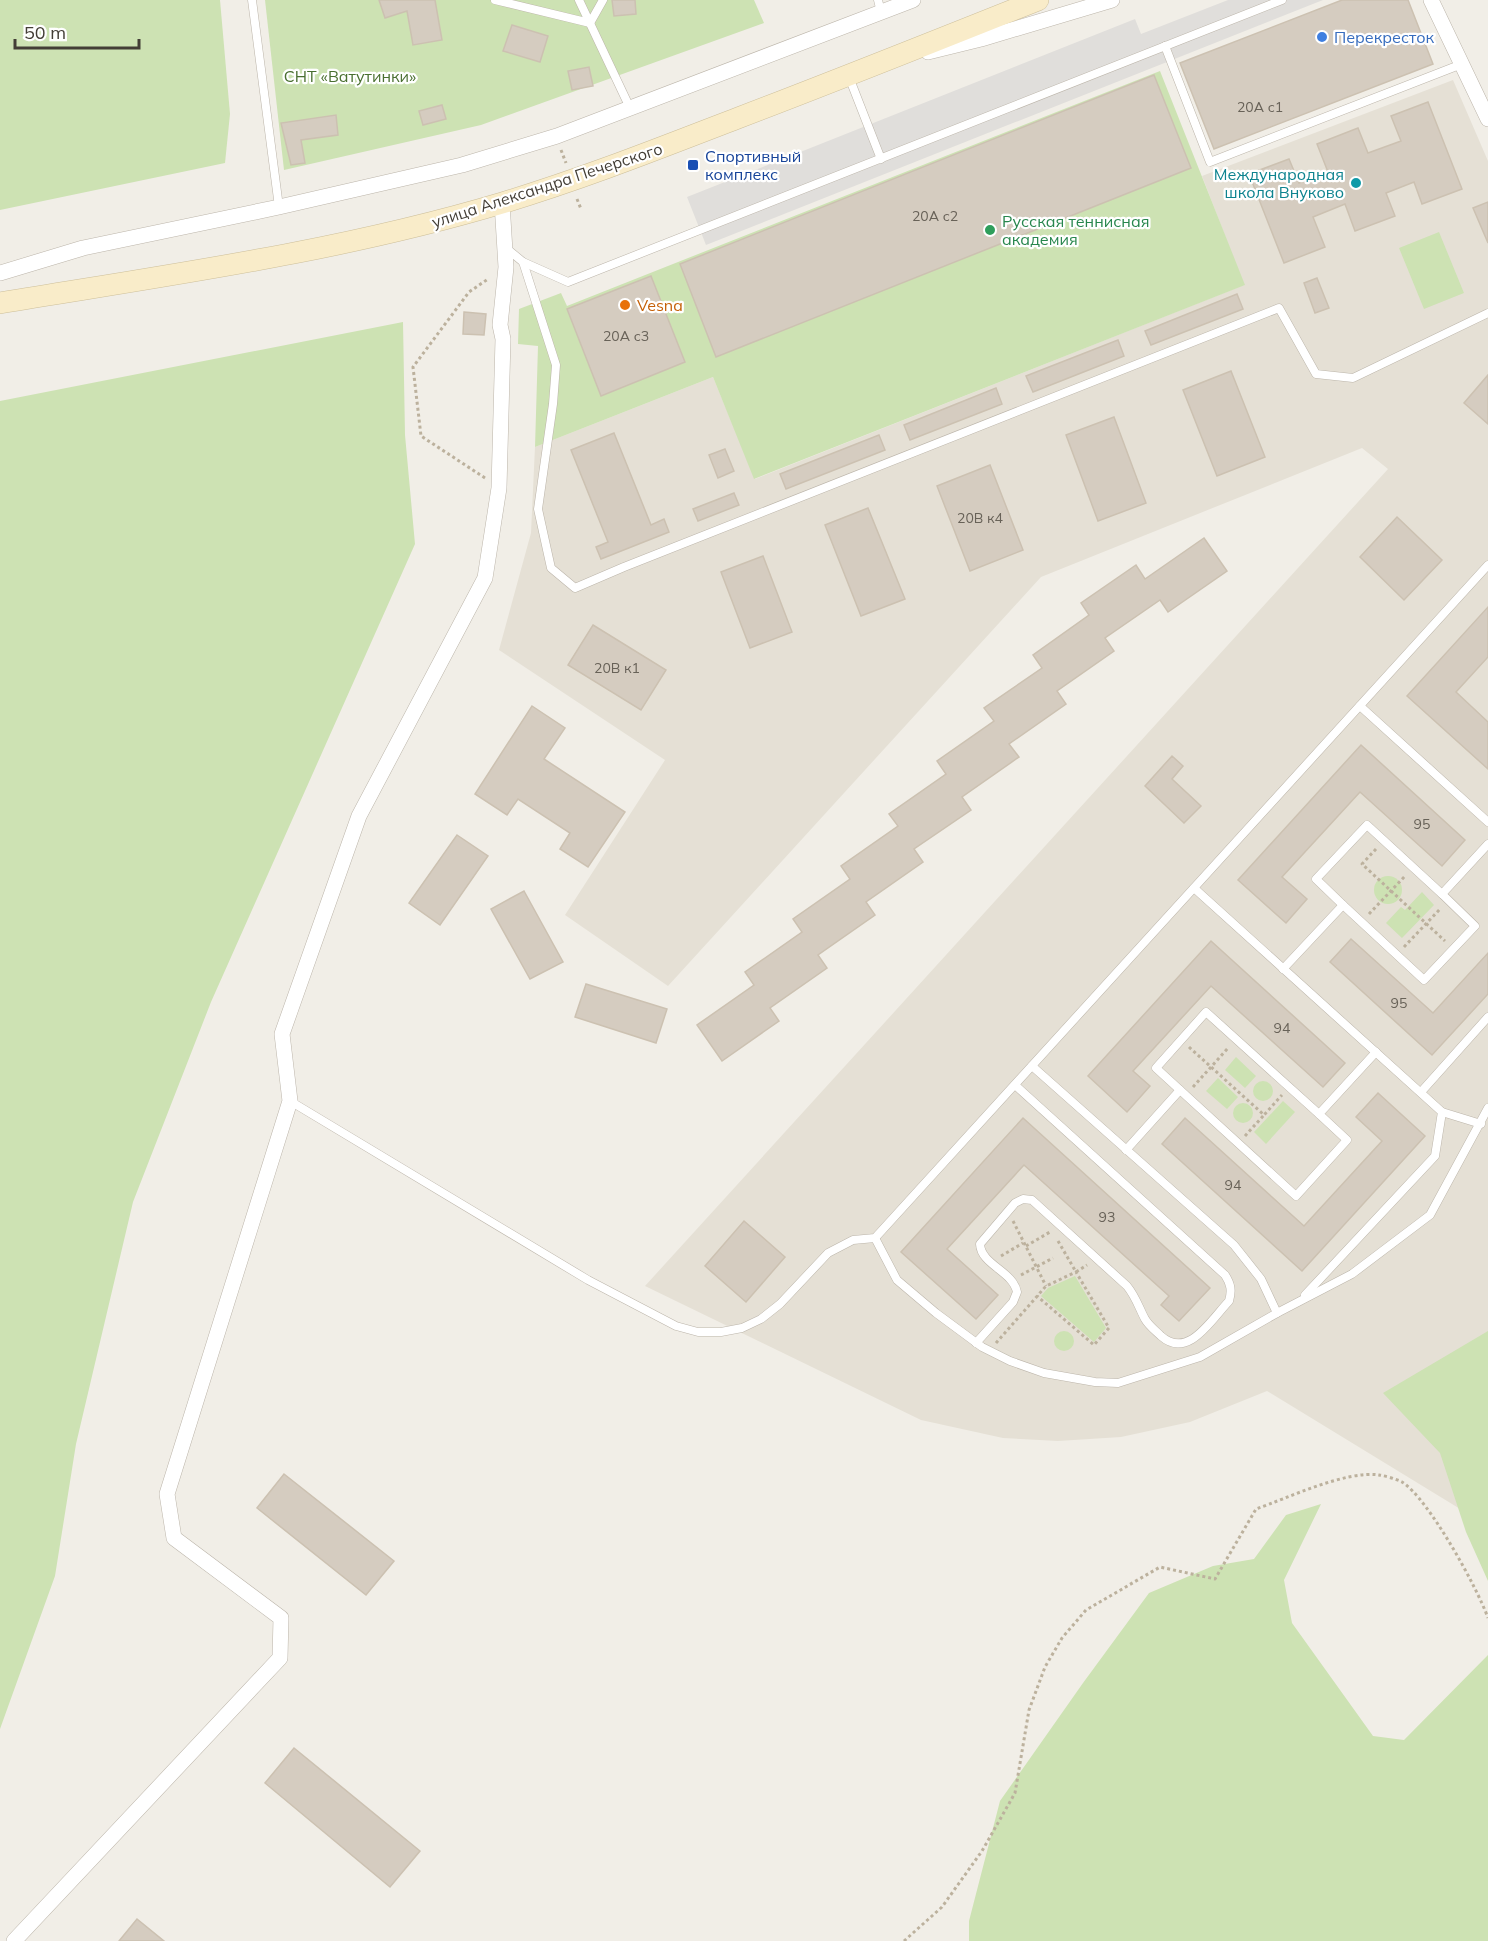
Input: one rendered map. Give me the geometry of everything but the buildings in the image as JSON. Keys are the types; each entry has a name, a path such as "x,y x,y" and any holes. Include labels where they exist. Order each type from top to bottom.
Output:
{"main road":[{"name":"улица Александра Печерского","path":"0,303 324,248 502,202 633,159 1038,0"}],"street":[{"path":"0,273 83,248 279,207 462,165 557,136 880,6 913,0"},
{"path":"870,67 981,39 1112,0"},
{"path":"1431,0 1488,119"},
{"path":"14,1941 280,1659 281,1618 174,1538 167,1494 290,1101 282,1034 359,816 485,578 499,488 503,339 500,325 506,267 502,202"}],"lane":[{"path":"252,0 279,207"},
{"path":"495,0 590,23"},
{"path":"579,0 630,108"},
{"path":"590,23 603,0"},
{"path":"504,247 523,262 568,282 1282,0"},
{"path":"1165,46 1210,162 1462,64"},
{"path":"848,76 880,159"},
{"path":"523,262 556,365 553,404 538,509 551,568 575,588 1279,308 1316,374 1353,378 1488,312"},
{"path":"290,1101 588,1280 676,1326 698,1332 722,1332 742,1328 761,1319 780,1304 828,1252 853,1240 875,1238 1488,565"},
{"path":"1360,706 1488,822"},
{"path":"1367,825 1413,868 1475,926 1424,980 1316,879 1367,825"},
{"path":"1445,897 1488,844"},
{"path":"1194,888 1442,1112 1481,1124"},
{"path":"1283,969 1343,905"},
{"path":"1206,1012 1236,1039 1347,1140 1296,1196 1156,1068 1206,1012"},
{"path":"1421,1092 1488,1017"},
{"path":"1318,1114 1376,1052"},
{"path":"1032,1066 1234,1245 1261,1279 1277,1313"},
{"path":"976,1342 1016,1297 1016,1287 1012,1281 981,1250 980,1244 1020,1200 1032,1200 1127,1286 1148,1324 1170,1343 1182,1345 1188,1343 1229,1301 1231,1287 1224,1275 1015,1085"},
{"path":"1126,1150 1183,1093"},
{"path":"875,1238 897,1280 936,1313 990,1351 1044,1373 1078,1380 1118,1383 1200,1357 1352,1274 1430,1215 1488,1108"},
{"path":"1300,1301 1435,1155 1442,1112"}],"path":[{"path":"560,145 566,164"},
{"path":"578,199 581,209"},
{"path":"499,488 421,436 413,367 469,292 506,267"},
{"path":"1384,841 1362,864 1454,949"},
{"path":"1362,922 1413,868"},
{"path":"1397,955 1426,924 1445,897"},
{"path":"1183,1093 1236,1039"},
{"path":"1181,1040 1264,1115"},
{"path":"1238,1143 1289,1088"},
{"path":"1008,1211 1046,1286"},
{"path":"991,1261 1061,1226"},
{"path":"1037,1296 1094,1345 1109,1328 1052,1231"},
{"path":"1012,1281 1053,1258"},
{"path":"990,1351 1046,1286 1097,1259"},
{"path":"904,1941 942,1907 982,1851 1015,1793 1029,1710 1045,1667 1062,1638 1086,1610 1160,1567 1215,1579 1256,1509 1346,1477 1378,1475 1401,1482 1422,1502 1454,1549 1488,1618"}],"shaded area":[{"path":"1228,0 1323,0 706,245 687,197 1135,19 1141,34"},
{"path":"1453,80 1488,161 1488,1526 1267,1391 1190,1422 1121,1437 1058,1441 1003,1438 921,1420 645,1286 1388,469 1362,448 1041,577 668,986 565,915 665,760 499,650 531,533 535,447 713,377 755,479 1244,285 1202,176"}],"green space":[{"path":"0,0 220,0 230,114 225,163 0,210"},
{"name":"СНТ «Ватутинки»","path":"265,0 754,0 764,23 481,125 284,170"},
{"name":"Русская теннисная академия","path":"1160,71 1245,285 754,479 713,377 535,447 538,346 518,344 519,309 561,293 567,306"},
{"path":"1439,232 1464,293 1424,309 1399,248"},
{"path":"403,322 405,435 415,544 211,1002 133,1202 76,1444 55,1576 0,1729 0,401"},
{"path":"1388,876 1398,880 1402,890 1398,900 1388,904 1378,900 1374,890 1378,880"},
{"path":"1422,892 1434,905 1402,938 1386,923 1401,907 1405,910"},
{"path":"1236,1057 1256,1076 1245,1088 1225,1070"},
{"path":"1218,1078 1238,1097 1227,1109 1206,1091"},
{"path":"1263,1081 1270,1084 1273,1091 1270,1098 1263,1101 1256,1098 1253,1091 1256,1084"},
{"path":"1283,1101 1295,1112 1266,1144 1254,1132"},
{"path":"1243,1103 1250,1106 1253,1113 1250,1120 1243,1123 1236,1120 1233,1113 1236,1106"},
{"path":"1075,1276 1106,1328 1094,1342 1041,1296 1048,1288"},
{"path":"1064,1331 1071,1334 1074,1341 1071,1348 1064,1351 1057,1348 1054,1341 1057,1334"},
{"path":"1488,1331 1488,1581 1466,1532 1440,1453 1383,1393"},
{"path":"1321,1504 1284,1580 1292,1623 1373,1736 1404,1740 1488,1655 1488,1941 969,1941 969,1921 1000,1801 1149,1593 1213,1566 1254,1559 1286,1515"}],"place":[{"name":"Перекресток","path":"1322,37"},
{"name":"Спортивный комплекс","path":"693,165"},
{"name":"Международная школа Внуково","path":"1356,183"},
{"name":"Русская теннисная академия","path":"990,230"},
{"name":"Vesna","path":"625,305"}]}
